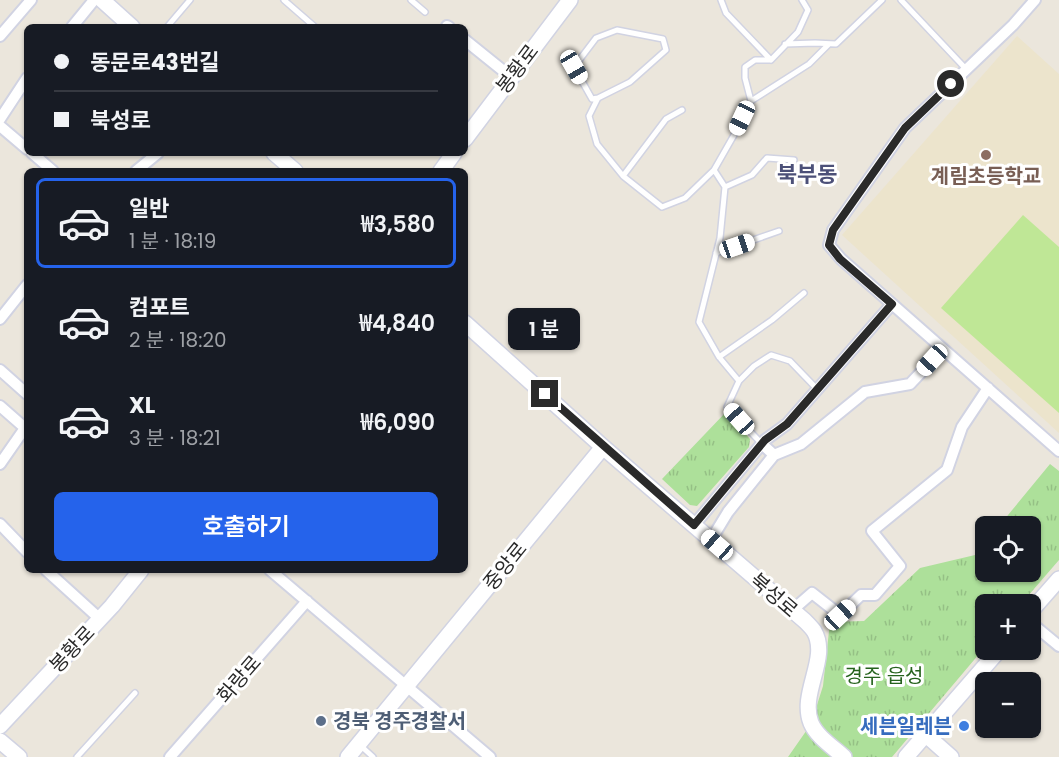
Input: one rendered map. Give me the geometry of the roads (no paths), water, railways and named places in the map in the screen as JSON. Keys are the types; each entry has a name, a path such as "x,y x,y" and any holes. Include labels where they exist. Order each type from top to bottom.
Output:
{"street":[{"path":"0,36 31,0"},
{"path":"74,24 94,0"},
{"path":"102,0 129,24"},
{"name":"봉황로","path":"468,134 570,0"},
{"path":"1035,0 1013,25 905,128 833,230 829,245 840,259 1059,451"},
{"path":"468,42 511,77"},
{"path":"0,119 24,83"},
{"path":"0,126 24,146"},
{"path":"36,156 50,168"},
{"path":"140,168 154,156"},
{"path":"278,156 292,168"},
{"path":"0,319 24,289"},
{"path":"694,525 762,444 787,424 892,304"},
{"name":"북성로","path":"468,326 814,632 819,644 807,704 809,714 812,724 824,740 843,757"},
{"path":"717,545 714,535 728,512 774,455 801,444 866,392 910,384 943,349"},
{"path":"0,370 24,391"},
{"path":"779,599 796,607 812,593 840,615 861,595 875,595 900,566 872,531 947,470 962,427 987,388"},
{"path":"0,406 24,427"},
{"path":"0,464 24,429"},
{"path":"762,444 774,455"},
{"name":"중앙로","path":"348,757 603,447"},
{"path":"0,524 24,549"},
{"path":"49,573 100,619"},
{"name":"봉황로","path":"0,726 100,619 138,573"},
{"path":"274,573 490,757"},
{"path":"1041,599 1059,579"},
{"name":"화랑로","path":"170,757 307,601"},
{"path":"1041,631 1059,646"},
{"path":"906,757 990,660"},
{"path":"926,735 951,757"},
{"path":"0,741 19,757"}],"lane":[{"path":"170,24 190,0"},
{"path":"284,0 312,24"},
{"path":"411,0 425,12"},
{"path":"721,0 726,13 771,60"},
{"path":"751,101 745,78 745,67 755,60 771,60 798,32 808,10 802,0"},
{"path":"785,44 836,44 882,0"},
{"path":"901,0 966,69"},
{"path":"598,98 592,99 574,67 596,38 617,30 663,39 666,50 630,82 598,98 589,116 597,144 623,176 662,207 685,198 714,170 751,101 809,64 829,44"},
{"path":"623,176 666,119 682,110"},
{"path":"725,187 752,176 768,158 794,160"},
{"path":"714,170 725,187 720,238 699,322 719,357 739,381"},
{"path":"716,253 779,231"},
{"path":"719,357 772,320 804,293"},
{"path":"762,444 727,407 739,381 754,366 771,355 790,360 817,390"},
{"path":"77,757 135,693"},
{"path":"358,744 373,757"}],"place":[{"name":"계림초등학교","path":"986,155"},
{"name":"경북 경주경찰서","path":"321,721"},
{"name":"세븐일레븐","path":"964,726"}],"district":[{"name":"북부동","path":"807,174"}],"park label":[{"name":"경주 읍성","path":"884,676"}]}
